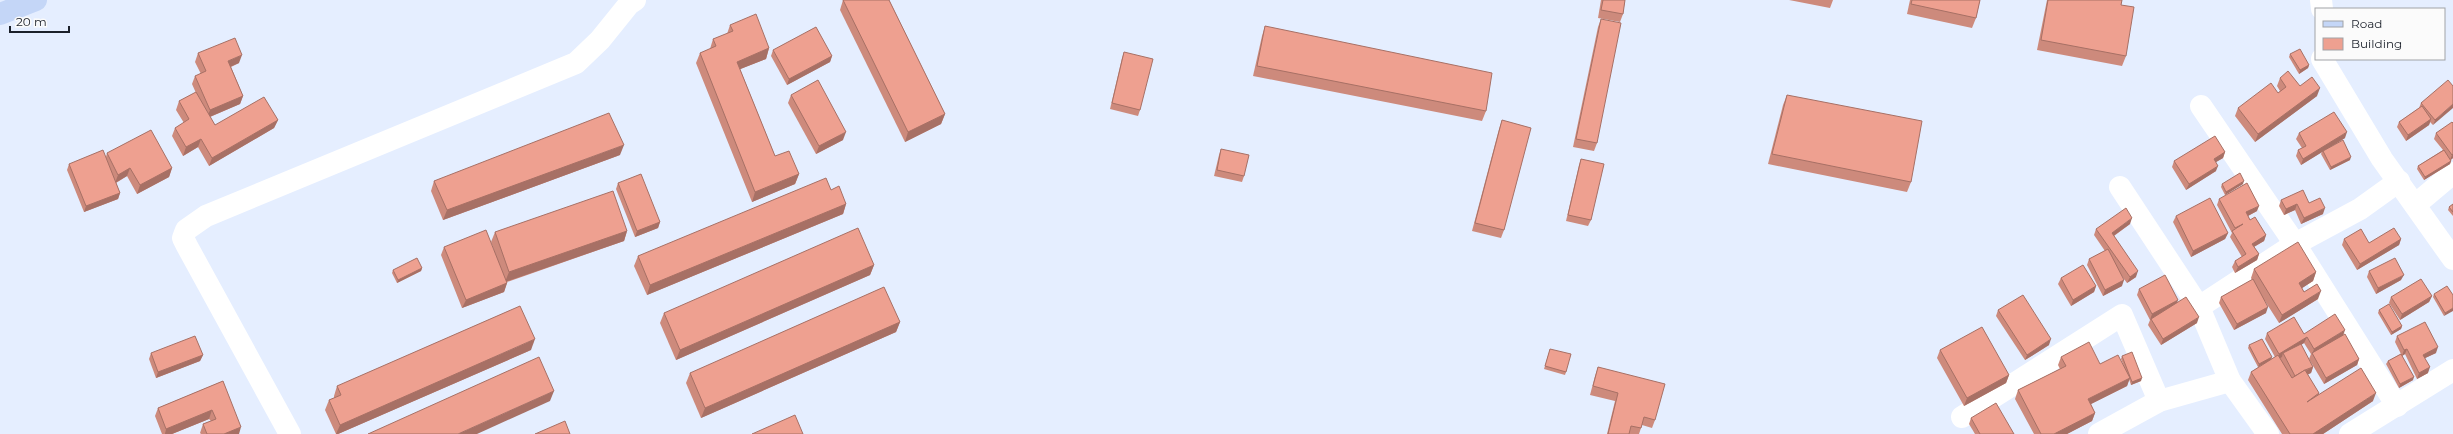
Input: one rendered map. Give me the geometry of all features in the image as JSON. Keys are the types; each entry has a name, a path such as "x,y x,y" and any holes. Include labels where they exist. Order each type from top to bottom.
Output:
{"main road":[{"path":"0,14 36,0"}],"street":[{"path":"290,434 187,246 183,238 186,230 206,216 576,63 600,40 629,4 635,0"},
{"path":"2323,60 2382,159 2453,259"},
{"path":"2201,106 2295,244 2397,406"},
{"path":"2415,205 2453,173"},
{"path":"2198,306 2295,244 2360,209 2399,181"},
{"path":"2120,187 2198,306 2230,381 2268,434"},
{"path":"1962,417 2122,315 2159,401"},
{"path":"2350,434 2453,370"},
{"path":"2099,434 2159,401 2230,381"}],"building":[{"path":"843,0 889,0 945,114 908,132"},
{"path":"1603,0 1625,0 1623,14 1601,10"},
{"path":"1912,0 1980,0 1976,18 1911,4"},
{"path":"2048,0 2122,0 2121,5 2134,7 2126,56 2041,40"},
{"path":"756,14 769,48 737,62 775,156 789,151 799,174 755,192 700,53 716,46 713,39 733,31 730,25"},
{"path":"1601,19 1621,23 1597,143 1576,139"},
{"path":"1265,26 1492,73 1486,111 1257,66"},
{"path":"816,27 832,56 789,79 773,50"},
{"path":"235,38 242,55 228,61 243,96 210,110 195,76 206,71 198,53"},
{"path":"2300,49 2309,65 2300,70 2290,54"},
{"path":"1124,52 1153,59 1140,110 1112,103"},
{"path":"2288,71 2300,86 2312,77 2320,88 2258,134 2238,108 2271,83 2278,93 2286,87 2280,78"},
{"path":"818,80 846,132 819,146 791,95"},
{"path":"2448,80 2453,86 2453,104 2435,120 2421,103"},
{"path":"196,92 215,125 264,97 278,120 212,158 201,139 186,147 175,128 189,119 179,101"},
{"path":"1787,95 1922,121 1911,182 1772,154"},
{"path":"2422,106 2431,119 2408,135 2399,122"},
{"path":"2334,112 2347,132 2303,159 2298,150 2306,146 2299,133"},
{"path":"609,113 624,145 447,210 434,181"},
{"path":"1502,120 1531,128 1504,230 1475,223"},
{"path":"2452,122 2453,154 2452,155 2436,133"},
{"path":"151,130 172,168 140,185 130,168 118,175 107,153"},
{"path":"2215,136 2225,152 2214,159 2218,166 2189,184 2174,161"},
{"path":"2343,140 2351,157 2331,167 2323,151"},
{"path":"1221,149 1249,155 1244,176 1217,170"},
{"path":"103,150 120,193 86,206 69,164"},
{"path":"2444,150 2451,161 2425,177 2418,166"},
{"path":"1581,159 1604,164 1591,220 1568,215"},
{"path":"2240,173 2244,181 2226,192 2222,184"},
{"path":"641,174 660,222 637,231 618,183"},
{"path":"826,178 831,190 839,186 846,204 650,285 638,256"},
{"path":"2247,183 2259,206 2246,212 2250,220 2255,217 2266,235 2252,244 2259,254 2238,267 2235,261 2246,254 2232,231 2243,224 2235,228 2219,199"},
{"path":"2303,190 2309,203 2320,198 2325,208 2304,218 2297,204 2286,209 2281,200"},
{"path":"613,191 627,231 509,272 495,232"},
{"path":"2210,198 2228,233 2193,251 2176,216"},
{"path":"2453,204 2453,212 2449,207"},
{"path":"2126,208 2132,218 2112,233 2138,271 2130,277 2096,229"},
{"path":"858,228 874,265 680,350 664,313"},
{"path":"2394,228 2401,239 2360,264 2344,239 2361,229 2369,243"},
{"path":"486,230 507,283 466,300 444,247"},
{"path":"2298,242 2316,272 2299,283 2304,292 2317,284 2321,291 2282,315 2254,269"},
{"path":"2108,249 2124,280 2105,290 2089,259"},
{"path":"417,258 422,268 398,280 393,270"},
{"path":"2395,258 2404,275 2378,288 2369,271"},
{"path":"2083,265 2096,286 2073,300 2061,278"},
{"path":"2165,275 2178,300 2152,314 2139,289"},
{"path":"2253,279 2268,307 2237,324 2221,297"},
{"path":"2421,279 2432,296 2402,314 2391,297"},
{"path":"2447,286 2453,295 2453,308 2445,313 2434,294"},
{"path":"884,287 900,322 705,408 690,373"},
{"path":"2023,295 2051,339 2027,355 1998,310"},
{"path":"2186,297 2199,317 2163,339 2151,319"},
{"path":"2389,304 2402,326 2392,332 2379,310"},
{"path":"520,306 535,339 340,425 329,400 341,395 337,386"},
{"path":"2335,314 2345,330 2314,349 2307,337 2279,354 2267,333 2294,317 2304,334"},
{"path":"2425,322 2438,347 2423,355 2430,367 2419,373 2407,349 2404,350 2397,336"},
{"path":"1982,327 2009,375 1967,398 1940,350"},
{"path":"2345,334 2359,359 2326,378 2312,353"},
{"path":"195,336 203,355 158,372 151,353"},
{"path":"2262,339 2272,357 2259,364 2249,345"},
{"path":"2089,342 2100,364 2118,355 2130,378 2088,399 2095,413 2054,434 2041,434 2018,390 2066,366 2061,357"},
{"path":"2301,344 2313,367 2295,376 2283,353"},
{"path":"1550,349 1571,354 1566,372 1545,366"},
{"path":"2132,352 2142,378 2132,382 2122,356"},
{"path":"2401,354 2414,377 2400,384 2388,361"},
{"path":"2278,355 2292,378 2305,370 2319,393 2307,402 2361,368 2376,393 2313,434 2290,434 2251,372"},
{"path":"539,357 554,391 458,434 368,434"},
{"path":"1598,367 1665,384 1655,420 1644,417 1641,428 1631,426 1629,434 1608,434 1618,393 1593,386"},
{"path":"223,381 241,427 224,434 207,434 203,424 216,419 212,410 166,429 158,408"},
{"path":"1996,403 2014,434 1980,434 1971,418"},
{"path":"795,415 803,434 752,434"},
{"path":"565,421 570,434 535,434"}]}
